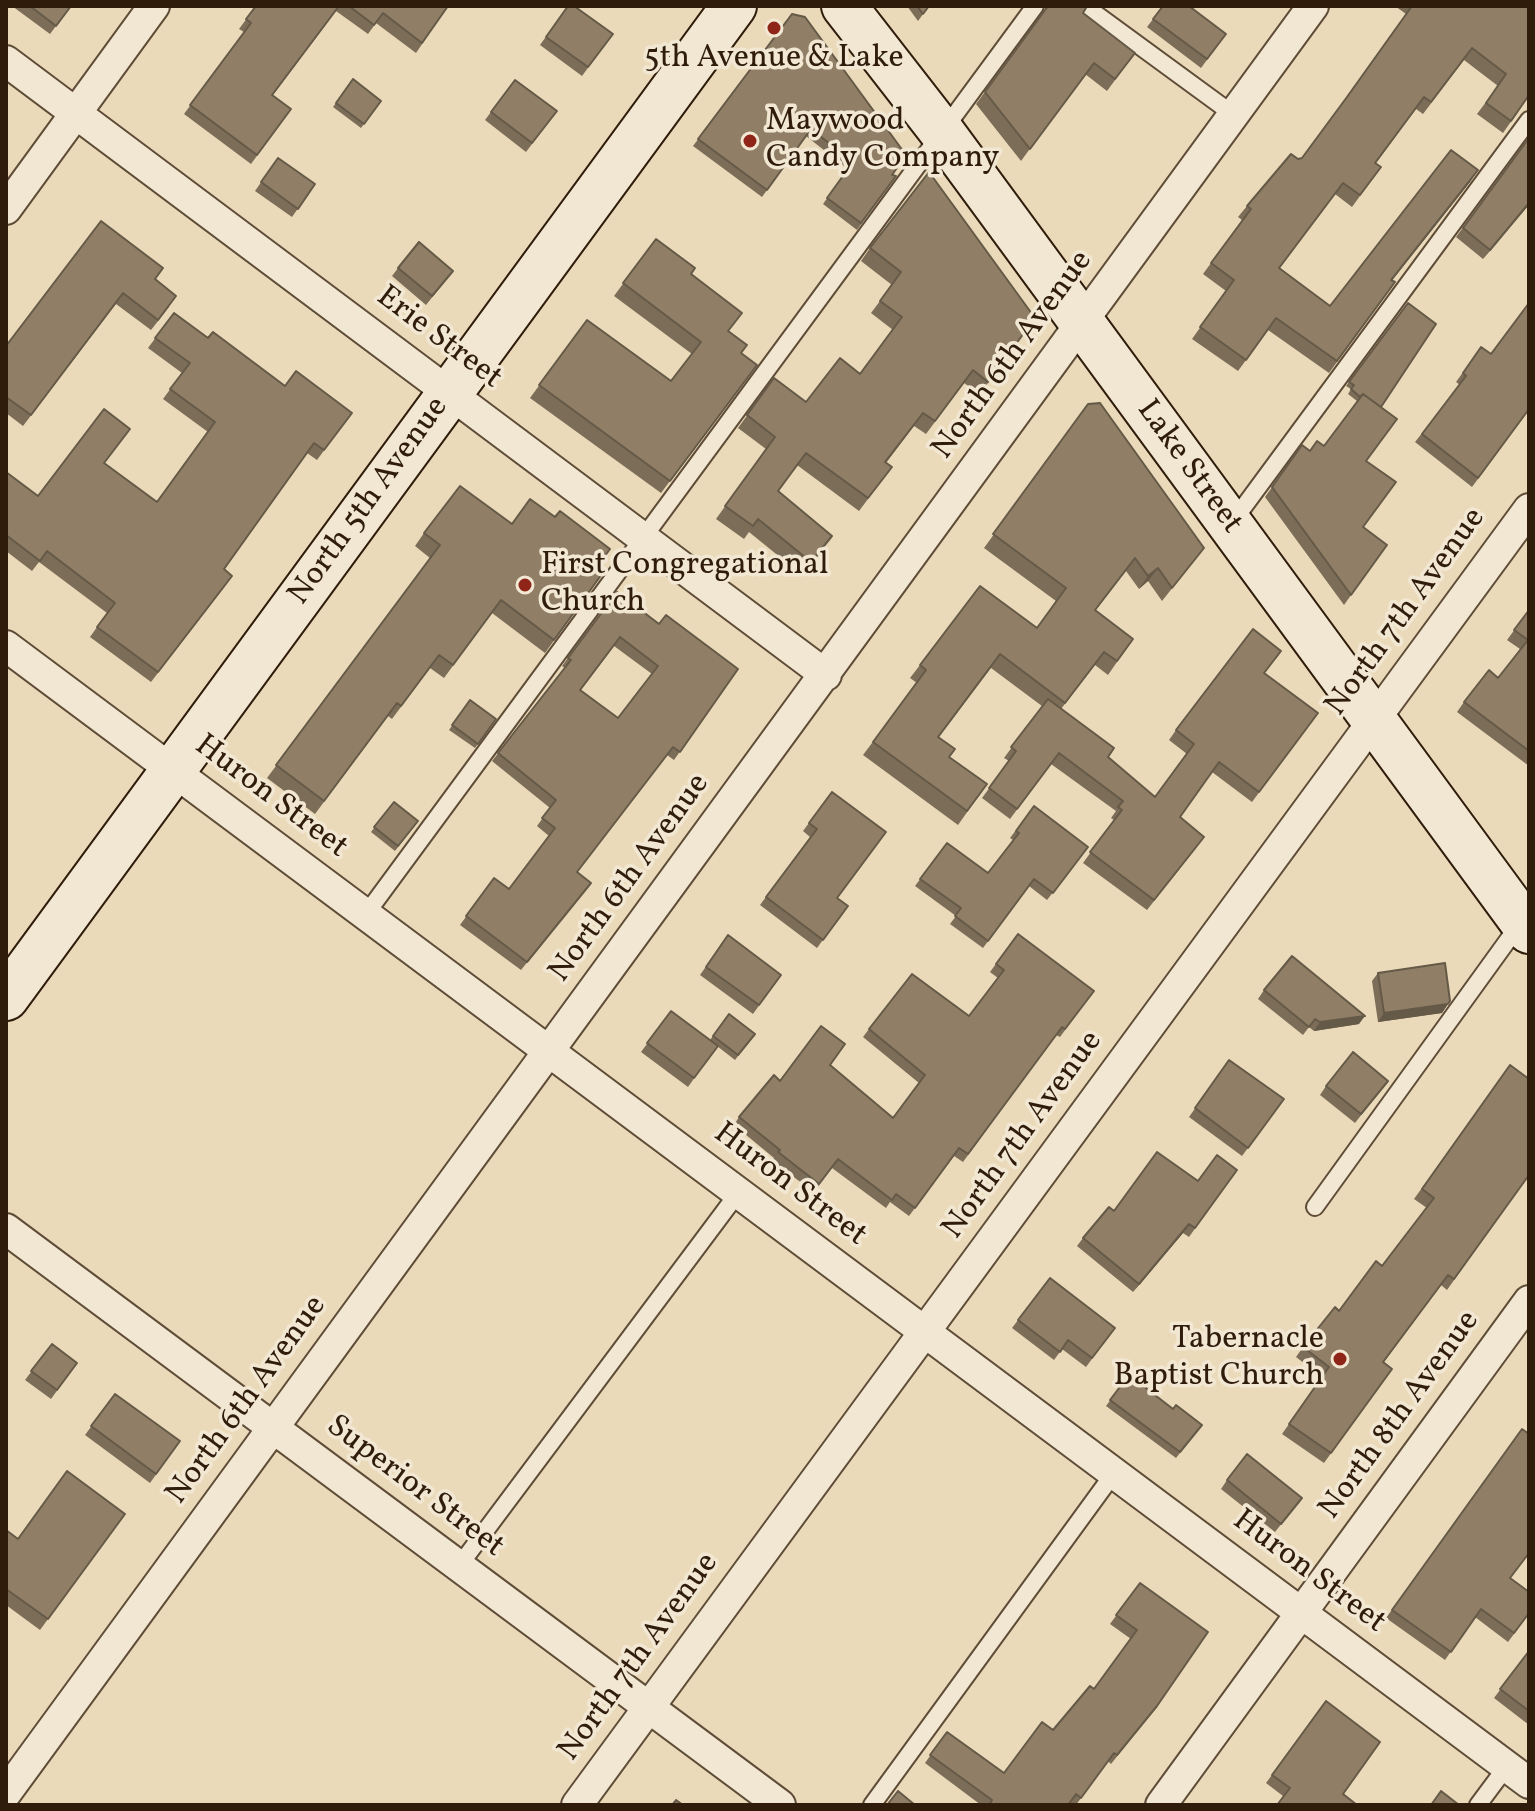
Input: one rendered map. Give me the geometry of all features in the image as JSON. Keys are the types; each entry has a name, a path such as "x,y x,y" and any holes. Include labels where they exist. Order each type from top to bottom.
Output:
{"street":[{"path":"6,209 154,6"},
{"name":"North 5th Avenue","path":"6,998 734,6"},
{"name":"Lake Street","path":"844,6 942,132 1230,526 1526,921"},
{"name":"North 6th Avenue","path":"6,1793 1083,325 1313,6"},
{"name":"Erie Street","path":"6,61 826,675"},
{"name":"North 7th Avenue","path":"577,1805 1529,509"},
{"name":"Huron Street","path":"6,646 1518,1775"},
{"name":"Superior Street","path":"6,1229 780,1805"},
{"name":"North 8th Avenue","path":"1161,1805 1529,1301"}],"lane":[{"path":"366,914 1035,6"},
{"path":"1085,6 1234,115"},
{"path":"1230,526 1529,120"},
{"path":"1315,1207 1526,921"},
{"path":"459,1566 738,1193"},
{"path":"872,1805 1114,1473"},
{"path":"1478,1805 1518,1775"}],"building":[{"path":"30,6 71,6 56,26"},
{"path":"256,6 339,6 272,95 291,109 257,155 190,105 251,23 246,19"},
{"path":"349,6 448,6 422,43 383,13 374,25"},
{"path":"568,6 574,6 613,34 588,67 546,37"},
{"path":"917,6 929,6 923,14"},
{"path":"1048,6 1083,6 1086,8 1083,13 1135,53 1115,79 1094,63 1030,149 985,92"},
{"path":"1163,6 1189,6 1226,34 1207,59 1153,19"},
{"path":"1412,6 1529,6 1529,95 1511,121 1486,103 1506,74 1472,48 1431,102 1424,97 1375,163 1381,167 1360,195 1343,183 1279,268 1330,306 1451,150 1478,170 1391,280 1395,282 1337,361 1276,318 1246,360 1200,327 1234,280 1211,263 1251,209 1247,206 1291,154 1302,158"},
{"path":"792,14 805,17 906,155 892,175 896,176 861,223 827,198 853,162 811,129 767,190 698,139"},
{"path":"353,79 381,101 364,124 336,103"},
{"path":"515,80 557,111 532,143 491,112"},
{"path":"1529,138 1529,203 1490,250 1463,228"},
{"path":"278,158 315,184 298,209 261,182"},
{"path":"929,172 1035,318 988,382 973,370 935,421 923,413 885,462 892,467 868,498 806,453 778,491 832,536 811,562 758,519 753,526 725,506 775,437 747,415 774,378 806,402 840,358 860,374 902,317 880,301 901,272 870,248"},
{"path":"101,221 163,268 155,279 176,296 158,320 123,293 31,415 6,397 6,346"},
{"path":"656,239 695,268 691,274 742,313 728,331 747,345 741,353 757,365 670,481 539,385 587,320 671,381 701,342 623,283"},
{"path":"419,242 453,271 432,296 398,268"},
{"path":"1408,303 1436,324 1381,407 1363,394 1360,397 1351,389 1354,385 1349,382"},
{"path":"1529,303 1529,409 1478,478 1422,434 1466,376 1463,373 1481,347 1491,354"},
{"path":"174,313 208,338 213,332 285,386 296,371 352,413 324,450 314,443 224,569 232,576 158,672 97,627 115,603 47,551 40,561 6,535 6,472 38,496 104,409 130,429 104,463 157,502 215,422 170,389 190,363 155,338"},
{"path":"1363,394 1397,419 1366,461 1396,482 1363,527 1387,545 1351,595 1272,487 1302,445 1310,451 1317,441 1324,446"},
{"path":"1100,403 1204,548 1172,588 1158,568 1148,576 1135,558 1095,610 1133,639 1117,661 1104,652 1065,703 1000,654 938,737 955,749 949,757 987,784 967,811 873,742 926,670 920,665 980,586 1037,628 1066,588 993,534 1088,404"},
{"path":"460,486 512,524 530,499 555,517 560,511 610,549 595,569 602,574 554,640 501,600 453,665 439,655 401,706 397,703 324,801 276,765 440,545 424,533"},
{"path":"617,592 659,624 666,615 738,669 680,752 673,747 577,872 591,883 527,962 466,916 494,878 509,889 555,828 542,818 556,800 498,753 571,660 568,658","holes":["620,637 658,666 618,718 580,690"]},
{"path":"1529,610 1529,751 1464,702 1489,670 1498,678 1528,640 1514,630"},
{"path":"1253,629 1281,651 1264,673 1318,713 1259,792 1219,762 1180,817 1204,837 1154,900 1090,852 1122,810 1118,807 1123,801 1059,753 1017,809 989,788 1016,751 1011,747 1048,699 1114,748 1108,757 1155,797 1194,744 1176,730"},
{"path":"470,700 496,719 478,744 452,725"},
{"path":"832,792 886,832 837,898 848,906 823,940 766,897 817,829 809,823"},
{"path":"394,802 418,821 398,846 374,827"},
{"path":"1034,806 1088,847 1053,893 1034,879 988,941 955,916 961,908 920,879 947,843 988,873 1019,833 1016,831"},
{"path":"1018,934 1094,991 1065,1029 1062,1027 968,1154 959,1148 915,1208 896,1194 892,1200 838,1159 819,1184 739,1117 774,1075 780,1081 821,1026 845,1044 830,1065 893,1118 925,1075 869,1029 912,974 969,1016 1004,970 996,964"},
{"path":"728,935 781,975 759,1005 706,967"},
{"path":"1292,956 1365,1016 1320,1022 1315,1019 1309,1027 1264,990"},
{"path":"1445,963 1448,1004 1384,1013 1378,973"},
{"path":"671,1011 718,1046 694,1078 647,1043"},
{"path":"729,1014 755,1034 738,1055 713,1036"},
{"path":"1353,1052 1388,1081 1361,1114 1326,1086"},
{"path":"1229,1060 1284,1099 1248,1148 1195,1108"},
{"path":"1510,1065 1529,1079 1529,1175 1454,1279 1448,1275 1383,1362 1392,1369 1331,1453 1289,1424 1329,1367 1303,1347 1335,1307 1339,1311 1376,1261 1382,1266 1434,1198 1422,1189"},
{"path":"1157,1152 1198,1181 1217,1155 1237,1170 1195,1228 1189,1224 1139,1284 1083,1238 1109,1207 1114,1211"},
{"path":"1050,1278 1115,1328 1092,1358 1068,1340 1060,1352 1018,1320"},
{"path":"52,1344 77,1363 57,1390 31,1371"},
{"path":"1129,1375 1173,1409 1176,1405 1202,1425 1180,1452 1110,1400"},
{"path":"115,1394 180,1441 156,1474 91,1426"},
{"path":"1522,1429 1529,1434 1529,1553 1510,1578 1529,1592 1529,1613 1514,1633 1481,1609 1451,1652 1392,1610"},
{"path":"1247,1454 1302,1498 1281,1524 1227,1480"},
{"path":"67,1471 125,1514 48,1619 6,1589 6,1530 18,1539"},
{"path":"1140,1583 1208,1632 1157,1706 1117,1755 1114,1753 1081,1798 1076,1794 1068,1805 989,1805 992,1800 930,1755 947,1732 1004,1773 1042,1722 1053,1730 1090,1686 1094,1689 1137,1630 1116,1615"},
{"path":"1529,1651 1529,1711 1500,1689"},
{"path":"1326,1701 1380,1742 1343,1794 1357,1805 1277,1805 1290,1788 1272,1775"},
{"path":"898,1791 915,1805 887,1805"},
{"path":"1441,1791 1459,1805 1431,1805"}],"place":[{"name":"5th Avenue & Lake","path":"774,28"},
{"name":"Maywood Candy Company","path":"750,141"},
{"name":"First Congregational Church","path":"525,585"},
{"name":"Tabernacle Baptist Church","path":"1340,1359"}]}
